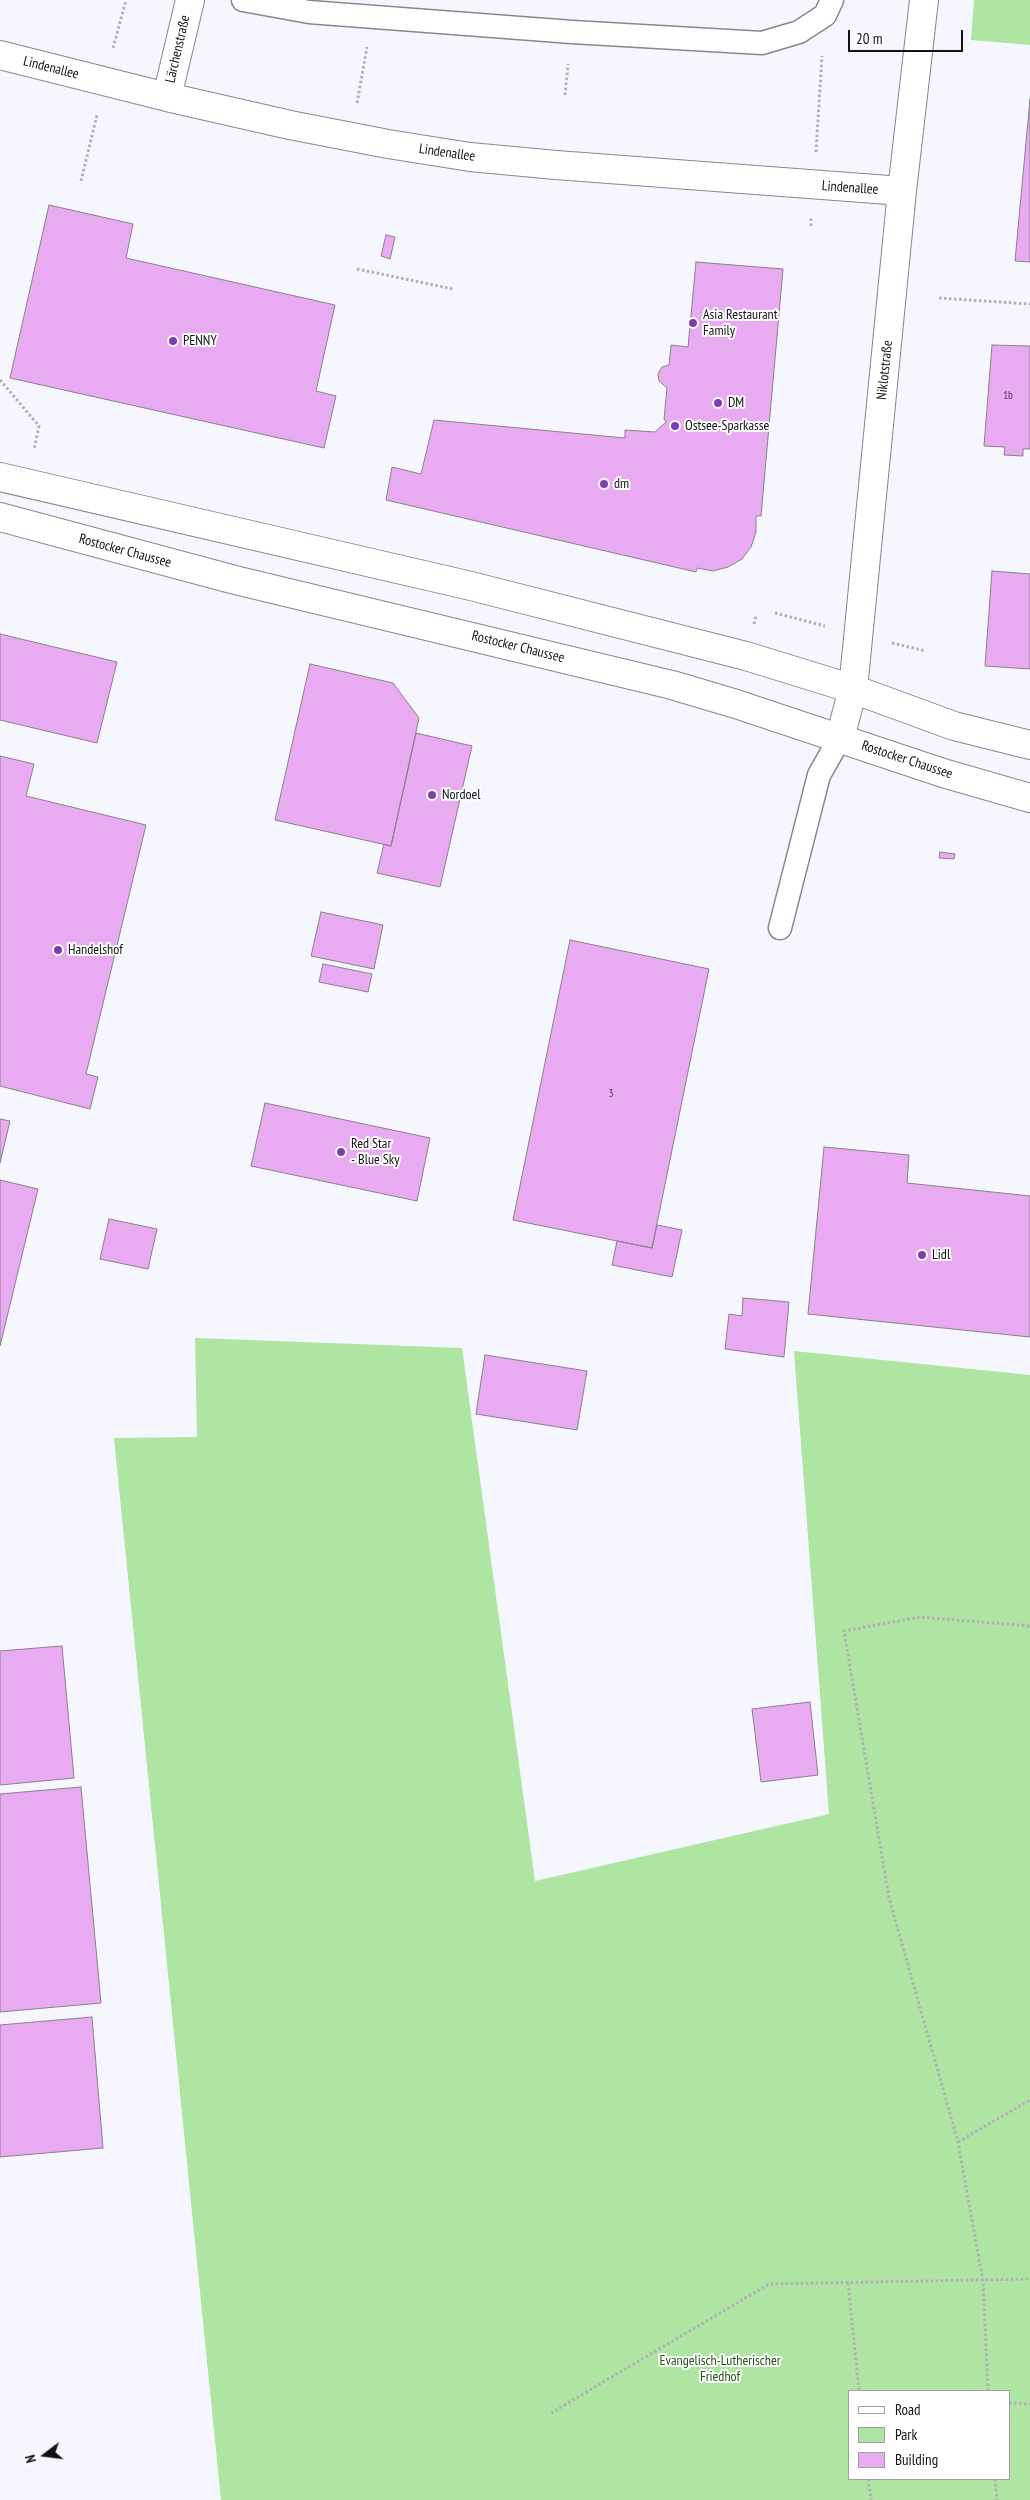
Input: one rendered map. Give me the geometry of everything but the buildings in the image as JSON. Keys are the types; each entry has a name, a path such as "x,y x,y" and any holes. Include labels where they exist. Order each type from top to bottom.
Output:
{"main road":[{"name":"Lärchenstraße","path":"167,97 190,0"},
{"name":"Niklotstraße","path":"840,738 854,689 902,191 924,0"},
{"name":"Lindenallee","path":"0,55 167,97 351,137 470,156 546,164 902,191"},
{"path":"0,477 471,586 746,656 854,689 954,726 1030,745"},
{"name":"Rostocker Chaussee","path":"0,517 235,580 672,685 943,773 1030,798"}],"lane":[{"path":"243,0 309,12 762,43 799,32 828,8"},
{"path":"780,928 819,775 840,738"}],"path":[{"path":"810,226 828,8"},
{"path":"351,137 372,17"},
{"path":"357,269 453,289"},
{"path":"939,298 1030,304"},
{"path":"0,380 39,426 33,459"},
{"path":"988,2390 983,2281 958,2142 889,1898 844,1631 920,1617 1030,1626"},
{"path":"958,2142 1030,2100"},
{"path":"551,2413 769,2284 1030,2279"},
{"path":"848,2283 859,2390"},
{"path":"1010,2403 1030,2404"},
{"path":"868,2480 870,2500"},
{"path":"995,2480 997,2500"}],"green space":[{"path":"974,0 1030,0 1030,45 971,40"},
{"name":"Evangelisch-Lutherischer Friedhof","path":"195,1338 462,1348 535,1881 829,1814 794,1351 1030,1375 1030,2500 221,2500 114,1438 197,1437"}],"place":[{"name":"Asia Restaurant Family","path":"693,323"},
{"name":"PENNY","path":"173,341"},
{"name":"DM","path":"718,403"},
{"name":"Ostsee-Sparkasse","path":"675,426"},
{"name":"dm","path":"604,484"},
{"name":"Nordoel","path":"432,795"},
{"name":"Handelshof","path":"58,950"},
{"name":"Red Star - Blue Sky","path":"341,1152"},
{"name":"Lidl","path":"922,1255"}]}
